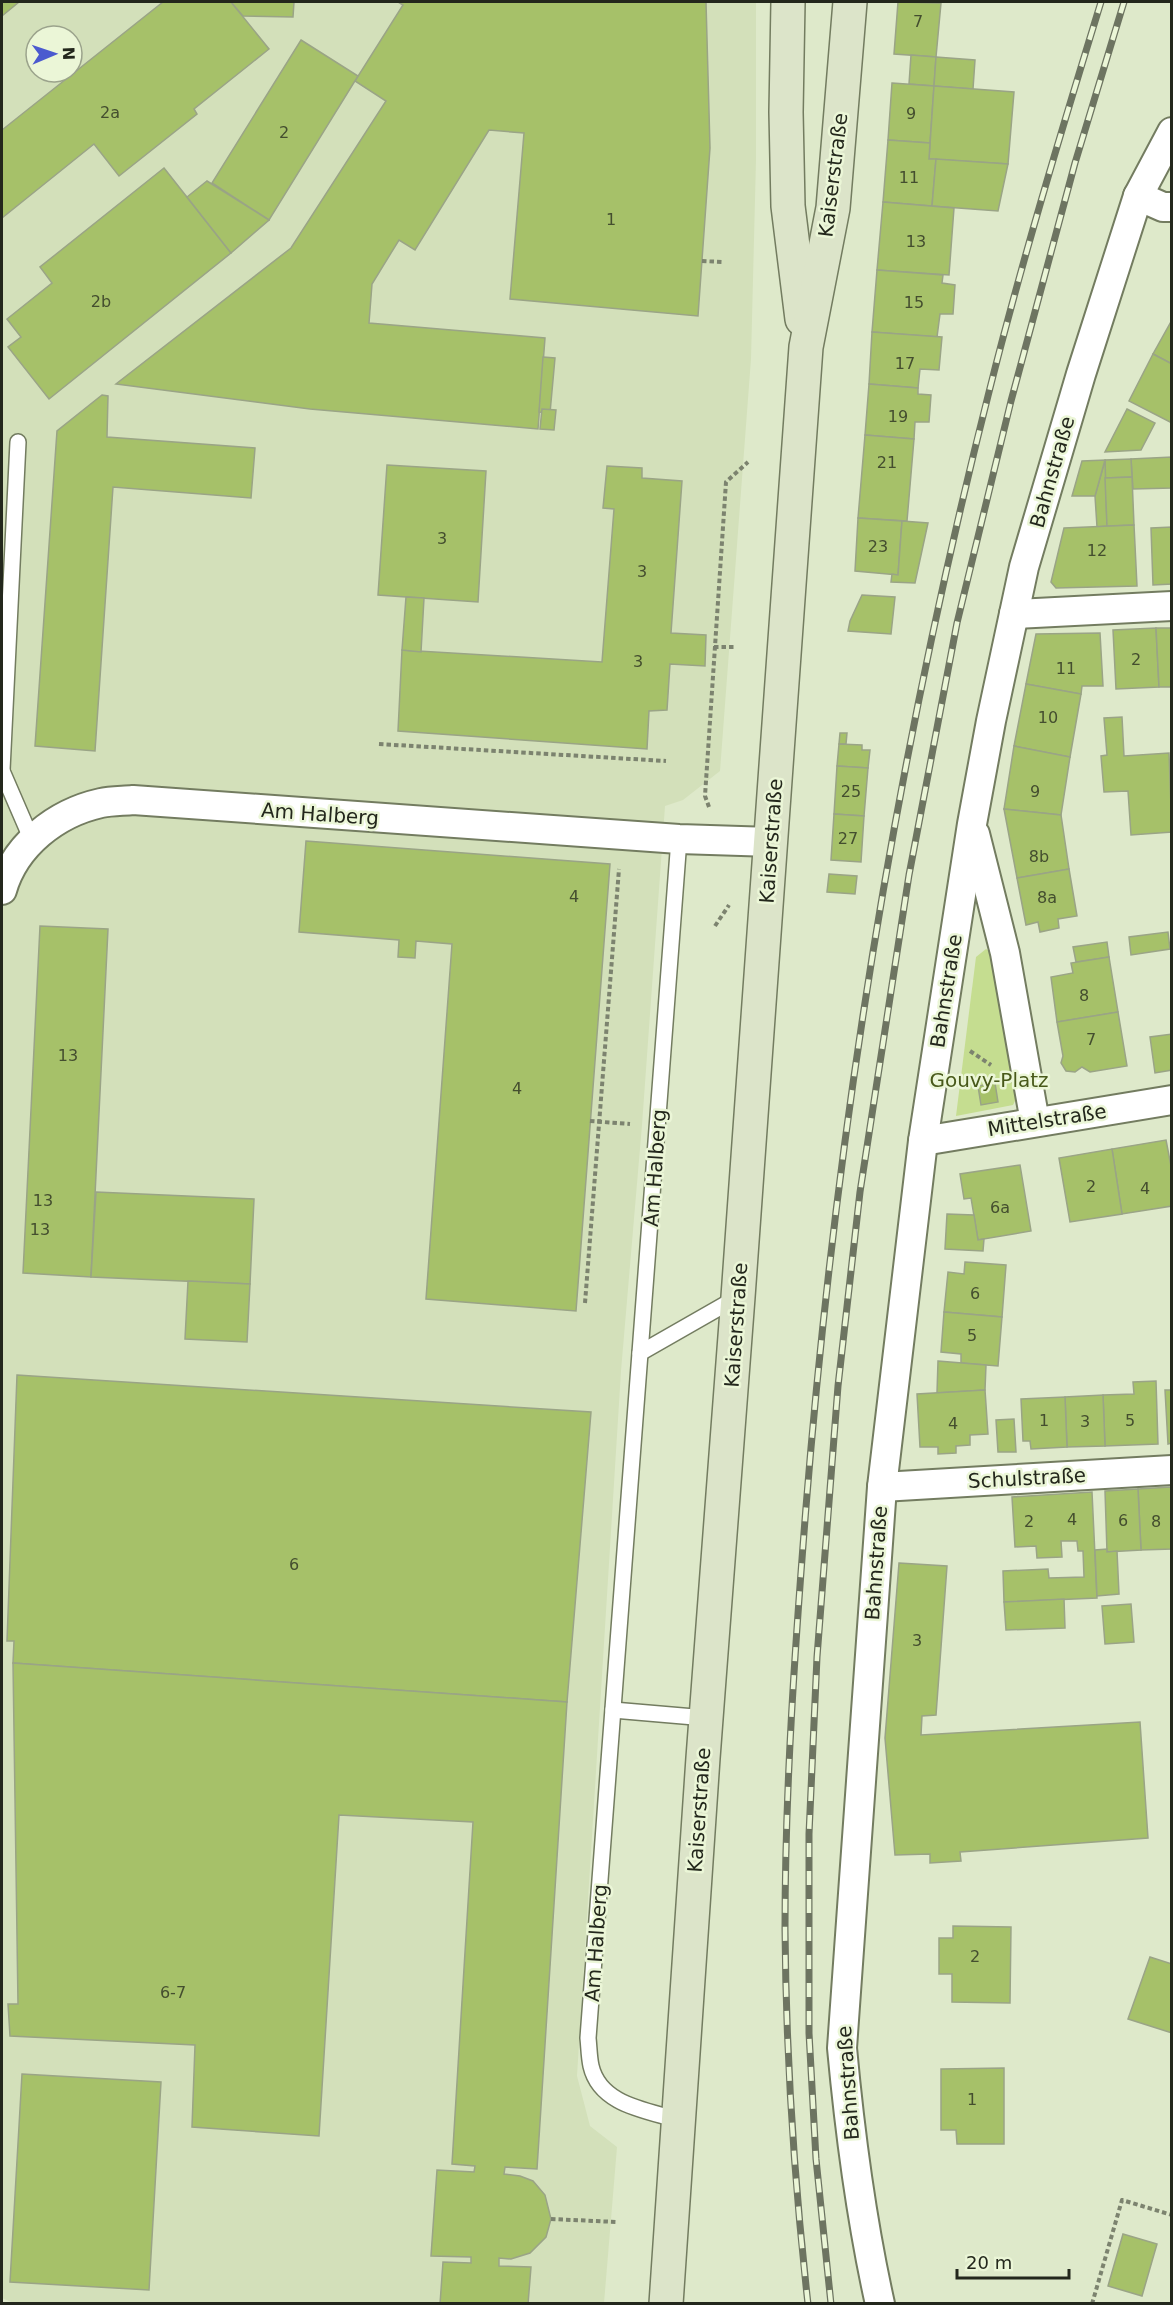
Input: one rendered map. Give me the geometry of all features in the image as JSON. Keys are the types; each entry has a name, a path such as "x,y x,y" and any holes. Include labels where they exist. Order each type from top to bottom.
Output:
{"main road":[{"name":"Kaiserstraße","path":"789,2 786,112 788,206 806,347"},
{"name":"Kaiserstraße","path":"666,2304 706,1718 806,347 833,208 850,2"}],"street":[{"name":"Bahnstraße","path":"880,2304 865,2234 851,2141 842,2048 882,1487 923,1141 972,824 991,721 1024,567 1074,396 1138,196 1172,132"},
{"path":"1138,196 1163,207 1172,207"},
{"path":"1014,614 1172,606"},
{"name":"Am Halberg","path":"2,890 6,876 31,838 73,812 102,803 133,800 679,839 771,842"},
{"name":"Bahnstraße","path":"972,824 1005,953 1035,1122"},
{"name":"Mittelstraße","path":"923,1141 1172,1100"},
{"name":"Schulstraße","path":"882,1487 1172,1470"}],"lane":[{"path":"18,442 2,771 31,838"},
{"name":"Am Halberg","path":"678,2120 617,2101 602,2090 591,2067 588,2038 679,839"},
{"path":"640,1353 738,1297"},
{"path":"613,1710 706,1718"}],"path":[{"path":"702,261 722,262"},
{"path":"705,796 726,482 748,462"},
{"path":"714,647 734,647"},
{"path":"379,744 666,761"},
{"path":"585,1303 622,835"},
{"path":"590,1121 632,1124"},
{"path":"1092,2304 1122,2200 1172,2215"},
{"path":"551,2219 617,2222"}],"shaded area":[{"path":"2,2 756,2 756,160 751,359 720,771 683,800 665,806 642,1125 621,1371 577,2076 590,2126 617,2147 604,2303 16,2304 2,2298"}],"green space":[{"name":"Gouvy-Platz","path":"986,949 996,955 1018,1095 1013,1105 956,1116 976,957"}],"building":[{"path":"2,2 19,2 2,16"},
{"path":"163,2 231,2 269,49 194,109 197,114 119,176 94,144 2,218 2,130 60,84 84,84 84,65"},
{"path":"231,2 294,2 293,17 243,16"},
{"path":"398,2 706,2 710,148 698,316 510,299 524,133 489,130 415,250 399,240 372,284 369,323 545,338 538,429 310,409 116,384 291,248 386,101 355,81 403,5"},
{"path":"898,2 941,3 936,57 894,54"},
{"path":"301,40 358,76 269,220 212,183"},
{"path":"911,55 936,57 934,86 909,84"},
{"path":"936,57 975,60 973,89 934,86"},
{"path":"892,83 934,86 930,143 888,140"},
{"path":"934,86 1014,92 1008,164 929,159"},
{"path":"888,140 930,143 929,159 936,159 932,206 883,202"},
{"path":"936,159 1008,164 998,211 932,206"},
{"path":"164,168 231,253 49,399 8,347 21,337 7,319 52,283 40,267"},
{"path":"207,181 269,220 231,253 187,197"},
{"path":"883,202 954,208 949,275 877,270"},
{"path":"877,270 943,275 942,283 955,285 953,314 940,314 937,337 872,332"},
{"path":"1172,320 1172,364 1153,354"},
{"path":"872,332 942,337 939,370 920,369 918,388 869,384"},
{"path":"1153,354 1172,364 1172,423 1129,401"},
{"path":"543,357 555,358 550,413 539,412"},
{"path":"869,384 918,388 918,394 931,395 929,422 915,422 914,439 865,435"},
{"path":"102,395 108,396 107,437 255,448 251,498 113,487 95,751 35,746 57,431"},
{"path":"542,409 556,410 554,430 540,429"},
{"path":"1127,409 1155,423 1141,450 1105,452"},
{"path":"865,435 914,439 907,521 858,518"},
{"path":"1172,457 1172,488 1133,489 1131,459"},
{"path":"1131,459 1132,477 1105,478 1105,460"},
{"path":"1105,460 1107,526 1097,527 1095,496"},
{"path":"1105,460 1095,496 1072,496 1082,461"},
{"path":"387,465 486,471 478,602 378,595"},
{"path":"607,466 642,468 642,478 682,481 671,633 706,635 705,666 670,664 667,710 649,711 647,749 398,731 402,650 602,662 614,509 603,508"},
{"path":"1132,477 1134,525 1107,526 1105,478"},
{"path":"858,518 902,521 898,575 855,571"},
{"path":"902,521 928,523 915,583 891,582 892,574 898,575"},
{"path":"1134,525 1137,586 1056,588 1051,582 1064,528"},
{"path":"1172,527 1172,584 1153,585 1151,528"},
{"path":"862,595 895,597 891,634 848,631"},
{"path":"406,597 424,598 421,652 402,650"},
{"path":"1156,628 1159,687 1116,689 1113,630"},
{"path":"1156,628 1172,628 1172,687 1159,687"},
{"path":"1100,633 1103,686 1082,686 1081,694 1026,684 1036,634"},
{"path":"1026,684 1081,694 1070,757 1014,746"},
{"path":"1122,717 1124,756 1169,753 1172,832 1131,835 1128,791 1104,792 1101,756 1107,755 1104,718"},
{"path":"840,733 847,733 846,744 839,744"},
{"path":"839,744 862,745 862,750 870,750 868,768 837,766"},
{"path":"1014,746 1070,757 1061,815 1004,809"},
{"path":"837,766 868,768 864,816 834,814"},
{"path":"1004,809 1061,815 1069,869 1017,878"},
{"path":"834,814 864,816 861,862 831,860"},
{"path":"306,841 610,864 576,1311 426,1299 452,944 416,941 415,958 398,957 399,940 299,932"},
{"path":"1069,869 1077,916 1058,919 1059,928 1040,932 1038,922 1026,925 1017,878"},
{"path":"829,874 857,876 855,894 827,892"},
{"path":"40,926 108,929 91,1277 23,1273"},
{"path":"1168,932 1170,949 1131,955 1129,937"},
{"path":"1107,942 1109,957 1076,962 1073,947"},
{"path":"1109,957 1118,1012 1057,1022 1051,977 1073,973 1071,963"},
{"path":"1118,1012 1127,1066 1090,1072 1082,1067 1075,1072 1066,1071 1061,1063 1063,1056 1057,1022"},
{"path":"1172,1034 1172,1070 1155,1073 1150,1037"},
{"path":"995,1083 998,1102 981,1105 978,1086"},
{"path":"1166,1140 1172,1171 1172,1206 1122,1214 1112,1149"},
{"path":"1112,1149 1122,1214 1070,1222 1059,1158"},
{"path":"1020,1165 1031,1231 978,1240 971,1198 964,1199 960,1174"},
{"path":"96,1192 254,1199 250,1284 91,1277"},
{"path":"947,1214 974,1215 978,1240 984,1239 983,1251 945,1249"},
{"path":"965,1262 1006,1265 1002,1317 944,1312 948,1272 964,1274"},
{"path":"188,1281 250,1284 247,1342 185,1339"},
{"path":"944,1312 1002,1317 998,1366 961,1363 961,1354 941,1352"},
{"path":"938,1361 986,1365 985,1390 937,1393"},
{"path":"17,1375 591,1412 567,1702 13,1663 14,1641 7,1641"},
{"path":"1156,1381 1158,1444 1105,1446 1103,1395 1134,1394 1133,1382"},
{"path":"985,1390 988,1434 970,1435 970,1445 956,1446 956,1453 938,1454 938,1447 920,1447 917,1394"},
{"path":"1165,1390 1172,1390 1172,1443 1168,1444"},
{"path":"1103,1395 1105,1446 1067,1447 1065,1397"},
{"path":"1065,1397 1067,1447 1031,1449 1030,1441 1023,1441 1021,1399"},
{"path":"1014,1419 1016,1452 998,1452 996,1420"},
{"path":"1171,1487 1172,1549 1141,1550 1138,1489"},
{"path":"1138,1489 1141,1550 1107,1552 1105,1491"},
{"path":"1092,1492 1097,1598 1004,1602 1003,1571 1048,1569 1049,1578 1084,1577 1083,1551 1078,1551 1077,1541 1061,1541 1062,1557 1037,1558 1036,1546 1015,1547 1012,1497"},
{"path":"1107,1549 1107,1552 1117,1551 1119,1594 1097,1596 1095,1550"},
{"path":"899,1563 947,1566 936,1715 922,1716 921,1735 1140,1722 1148,1838 960,1852 961,1861 930,1863 930,1854 895,1855 885,1738"},
{"path":"1064,1599 1065,1628 1006,1630 1004,1602"},
{"path":"1131,1604 1134,1642 1105,1644 1102,1606"},
{"path":"13,1663 567,1702 537,2169 505,2167 504,2174 520,2176 533,2181 545,2195 551,2219 546,2237 530,2253 511,2259 499,2258 499,2266 531,2267 528,2304 440,2304 443,2262 471,2263 471,2257 431,2256 437,2170 474,2172 475,2166 452,2164 473,1822 339,1815 319,2136 192,2127 195,2045 10,2036 8,2004 18,2004"},
{"path":"953,1926 1011,1927 1010,2003 952,2002 952,1974 939,1974 939,1938 953,1938"},
{"path":"1150,1957 1172,1964 1172,2033 1128,2019"},
{"path":"1004,2068 1004,2144 957,2144 956,2130 941,2130 941,2069"},
{"path":"22,2074 161,2082 149,2290 10,2282"},
{"path":"1123,2234 1157,2244 1142,2296 1108,2286"}],"railway":[{"path":"808,2304 789,2070 785,1929 787,1823 806,1507 834,1227 874,948 898,809 955,533 1014,297 1101,2"},
{"path":"831,2304 816,2159 809,2033 809,1834 817,1657 838,1386 860,1192 909,875 957,623 1011,401 1075,163 1124,2"}]}
